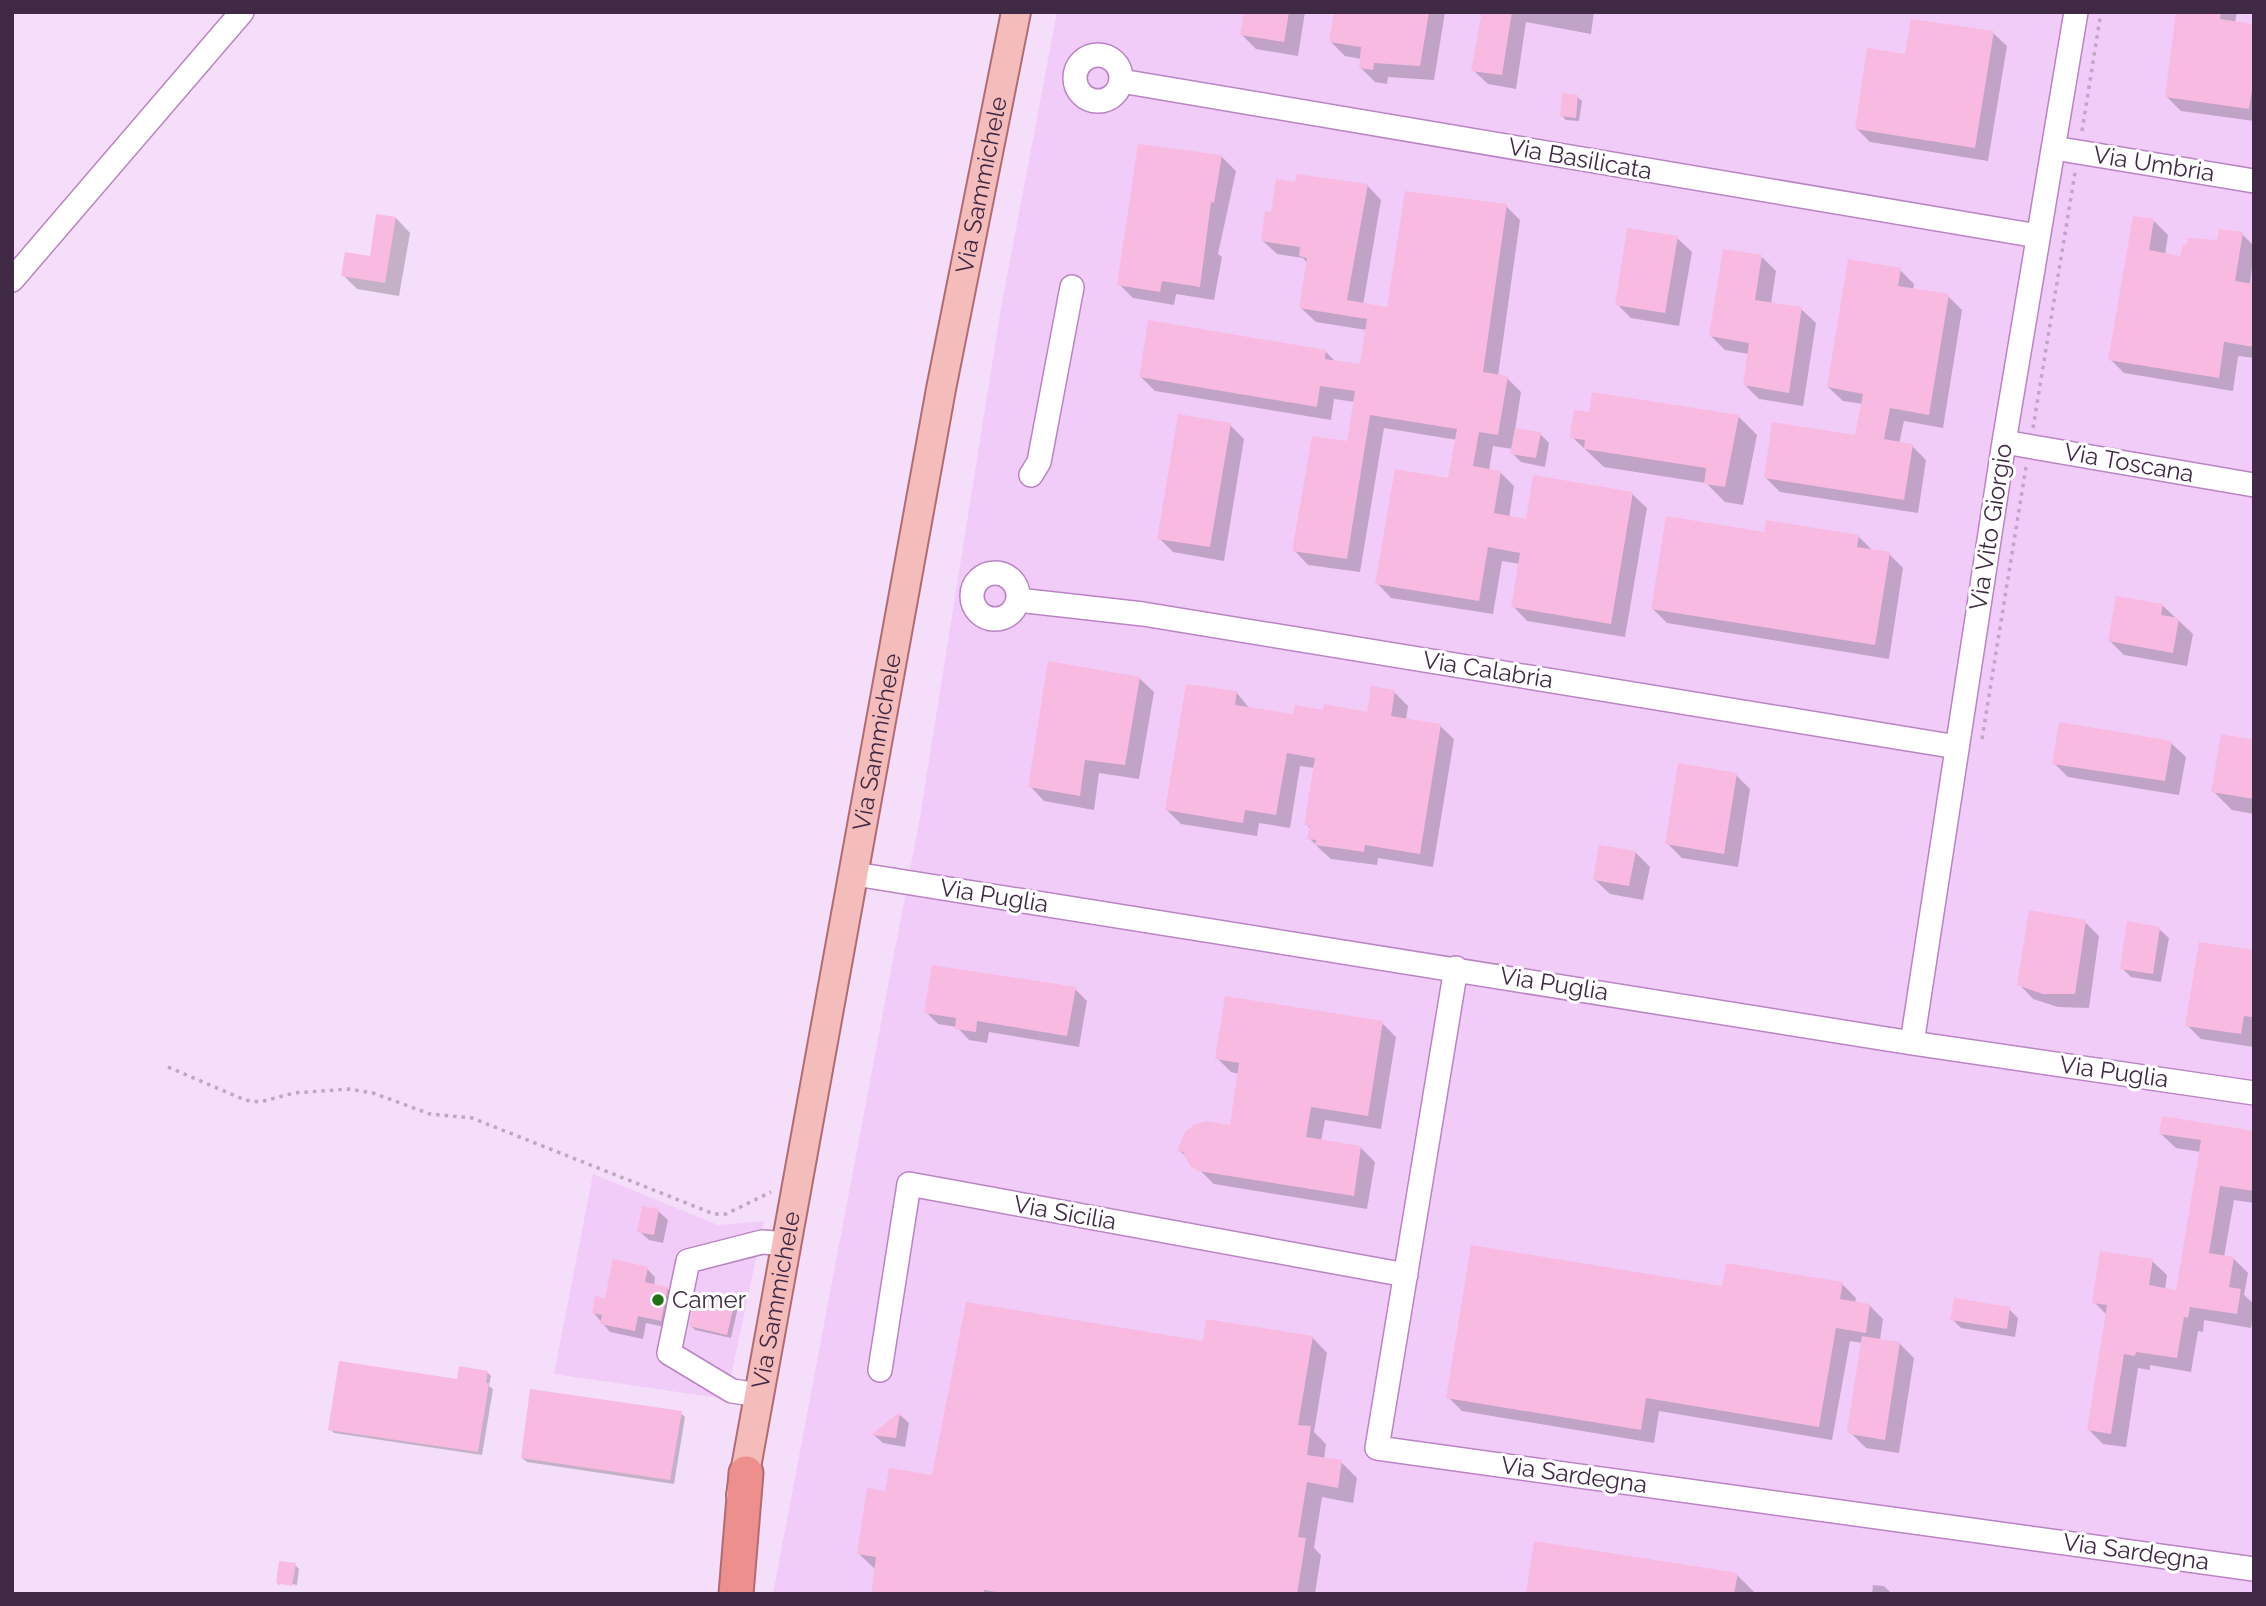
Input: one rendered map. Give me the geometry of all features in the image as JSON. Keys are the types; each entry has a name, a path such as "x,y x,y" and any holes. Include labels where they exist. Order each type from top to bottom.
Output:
{"highway":[{"path":"736,1594 746,1474"}],"main road":[{"name":"Via Sammichele","path":"721,1594 798,1192 941,389 1013,18"}],"street":[{"path":"12,280 242,12"},
{"name":"Via Vito Giorgio","path":"1912,1043 2004,442 2076,12"},
{"name":"Via Basilicata","path":"1121,81 2038,236"},
{"name":"Via Umbria","path":"2054,148 2254,181"},
{"path":"1031,475 1039,462 1072,287"},
{"name":"Via Toscana","path":"2004,442 2254,485"},
{"name":"Via Calabria","path":"1018,600 1143,614 1957,747"},
{"name":"Via Puglia","path":"855,874 1912,1043 2254,1093"},
{"name":"Via Sardegna","path":"1456,968 1377,1448 2254,1569"},
{"name":"Via Sicilia","path":"880,1370 909,1184 1406,1275"},
{"path":"760,1395 732,1391 669,1353 688,1261 762,1242 788,1244"}],"path":[{"path":"1981,742 2101,12"},
{"path":"168,1067 245,1100 260,1102 294,1093 349,1088 373,1093 430,1114 472,1118 714,1214 726,1214 773,1192 798,1192"}],"shaded area":[{"path":"1057,12 2254,12 2254,1594 773,1594 920,817 1001,308"},
{"name":"Camer","path":"593,1174 718,1225 764,1221 726,1399 554,1374"}],"building":[{"path":"1244,12 1289,12 1284,42 1240,35"},
{"path":"1334,12 1429,12 1420,66 1374,63 1373,70 1359,68 1361,47 1329,42"},
{"path":"1482,12 1512,12 1502,75 1471,71"},
{"path":"2176,12 2221,12 2220,19 2254,24 2254,77 2249,109 2165,97"},
{"path":"1911,19 1994,31 1975,148 1855,129 1867,48 1905,54"},
{"path":"1562,93 1578,95 1576,118 1560,116"},
{"path":"1138,144 1222,155 1214,203 1211,202 1200,287 1162,281 1160,292 1117,285"},
{"path":"1297,174 1368,184 1347,300 1387,307 1405,191 1507,204 1483,372 1508,376 1498,435 1479,432 1473,466 1501,471 1494,513 1526,519 1533,475 1633,492 1611,624 1511,607 1520,553 1488,547 1479,601 1375,584 1395,469 1448,478 1457,429 1370,415 1347,559 1292,551 1312,436 1347,441 1355,391 1320,386 1317,407 1139,377 1148,320 1326,350 1325,359 1360,364 1367,319 1299,308 1307,258 1299,256 1300,247 1261,241 1265,211 1271,212 1276,179 1295,182"},
{"path":"376,214 396,217 385,283 341,276 345,252 370,256"},
{"path":"2133,216 2154,219 2149,250 2180,256 2183,244 2187,245 2188,238 2217,240 2219,229 2243,232 2235,281 2254,284 2254,347 2224,342 2219,378 2108,360"},
{"path":"1627,228 1678,236 1665,313 1615,305"},
{"path":"1723,249 1762,255 1755,300 1802,307 1789,393 1743,385 1749,343 1709,336"},
{"path":"1848,259 1901,268 1898,286 1949,294 1929,415 1890,408 1884,439 1913,444 1904,500 1764,478 1772,422 1855,435 1863,394 1827,387"},
{"path":"1592,392 1739,415 1725,487 1704,484 1706,468 1584,449 1585,440 1570,438 1571,427 1574,410 1589,412"},
{"path":"1178,414 1231,423 1210,547 1157,539"},
{"path":"1515,428 1541,432 1536,458 1510,454"},
{"path":"1666,516 1764,532 1766,520 1859,535 1857,547 1890,552 1875,645 1651,609"},
{"path":"2116,596 2163,604 2161,615 2179,618 2173,653 2108,641"},
{"path":"1048,661 1140,677 1125,765 1085,760 1080,796 1028,787"},
{"path":"1186,684 1237,691 1235,705 1293,714 1295,705 1323,710 1324,704 1367,712 1371,686 1395,690 1391,716 1441,724 1420,854 1365,845 1364,852 1315,845 1316,840 1307,839 1310,826 1304,825 1315,758 1287,753 1276,815 1245,810 1243,823 1165,810"},
{"path":"2059,722 2172,741 2165,781 2052,764"},
{"path":"2221,734 2254,740 2254,799 2211,792"},
{"path":"1678,763 1737,773 1724,854 1665,844"},
{"path":"1599,845 1636,851 1629,886 1593,880"},
{"path":"2029,910 2086,920 2075,994 2043,994 2017,985"},
{"path":"2127,921 2160,927 2153,974 2120,969"},
{"path":"2199,942 2254,950 2252,1017 2244,1016 2241,1034 2185,1026"},
{"path":"932,965 1076,987 1067,1036 977,1021 976,1032 955,1029 956,1018 924,1013"},
{"path":"1225,996 1383,1021 1368,1116 1311,1107 1306,1137 1361,1146 1354,1196 1198,1171 1190,1166 1183,1152 1177,1151 1185,1132 1195,1124 1206,1121 1230,1125 1239,1063 1215,1059"},
{"path":"2162,1116 2254,1131 2254,1191 2220,1186 2209,1253 2234,1257 2229,1287 2241,1289 2237,1314 2190,1307 2188,1318 2184,1317 2177,1358 2136,1352 2135,1356 2124,1354 2111,1434 2087,1430 2107,1305 2092,1303 2100,1251 2153,1259 2149,1285 2176,1290 2201,1140 2159,1134"},
{"path":"642,1206 659,1209 654,1235 637,1232"},
{"path":"1471,1245 1722,1286 1726,1263 1843,1282 1840,1299 1870,1304 1866,1333 1836,1328 1819,1427 1646,1398 1641,1430 1446,1398"},
{"path":"613,1259 648,1267 645,1282 668,1287 661,1321 638,1316 635,1331 600,1324 602,1315 592,1313 595,1296 605,1298"},
{"path":"696,1293 735,1301 727,1335 689,1326"},
{"path":"1954,1298 2010,1307 2007,1329 1950,1320"},
{"path":"966,1302 1203,1341 1206,1319 1313,1336 1298,1425 1311,1426 1307,1455 1342,1460 1338,1488 1307,1482 1298,1537 1306,1538 1297,1594 1008,1594 984,1590 983,1594 871,1594 876,1557 857,1554 867,1488 885,1491 889,1468 932,1475"},
{"path":"1862,1336 1900,1342 1885,1440 1849,1434 1847,1431"},
{"path":"339,1361 457,1379 459,1366 488,1371 486,1383 489,1383 478,1452 328,1430"},
{"path":"530,1389 682,1411 670,1480 521,1458"},
{"path":"900,1412 896,1438 871,1435"},
{"path":"1534,1541 1738,1573 1734,1594 1526,1594"},
{"path":"279,1561 296,1563 292,1586 276,1583"}],"place":[{"name":"Camer","path":"658,1300"}]}
